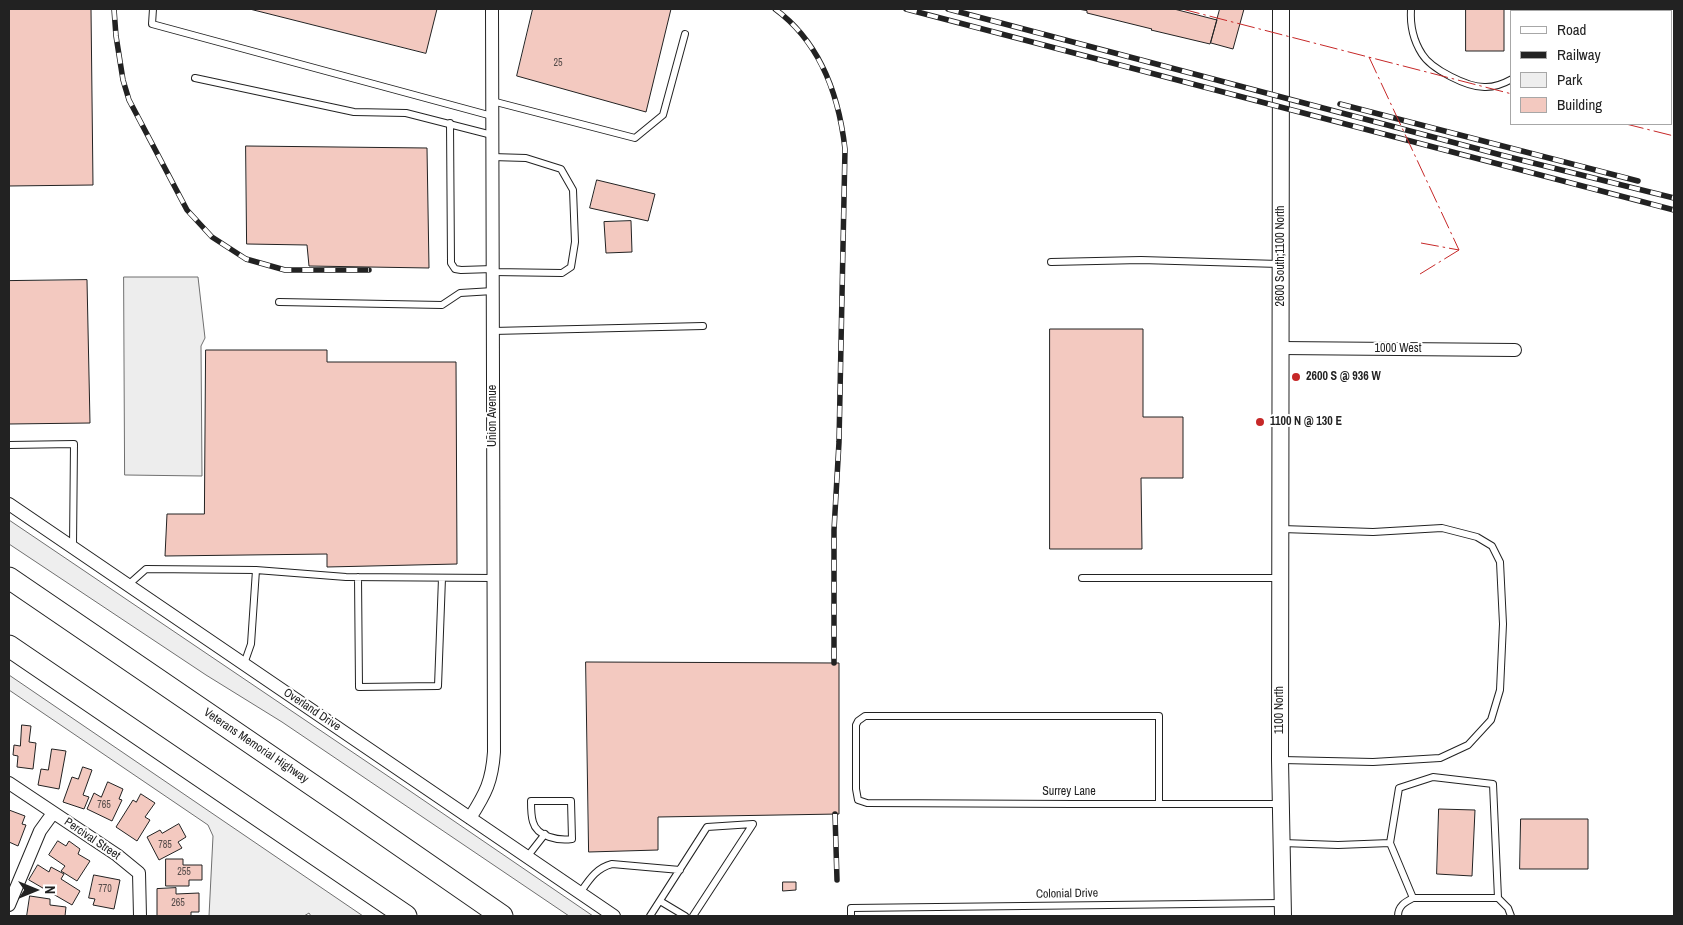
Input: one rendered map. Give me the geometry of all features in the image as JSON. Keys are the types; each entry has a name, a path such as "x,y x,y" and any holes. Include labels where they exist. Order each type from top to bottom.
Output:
{"highway":[{"name":"Veterans Memorial Highway","path":"9,578 502,916"},
{"path":"9,646 406,916"}],"main road":[{"name":"2600 South;1100 North","path":"1280,503 1281,9"},
{"name":"1100 North","path":"1280,503 1280,760 1283,910"}],"street":[{"name":"Union Avenue","path":"470,818 490,784 494,752 492,9"},
{"name":"1000 West","path":"1280,348 1515,350"},
{"name":"Overland Drive","path":"9,504 614,916"},
{"name":"Percival Street","path":"9,783 117,855 139,873 140,916"},
{"path":"9,905 40,831 53,813"}],"lane":[{"path":"153,9 152,24 492,116"},
{"path":"1411,9 1413,36 1422,55 1433,66 1466,83 1484,88 1497,86 1510,81"},
{"path":"492,100 635,138 663,115 685,34"},
{"path":"195,78 354,112 406,113 492,135"},
{"path":"450,123 451,263 455,269 562,273 570,267 575,242 572,190 561,170 526,158 492,157"},
{"path":"1051,262 1141,260 1280,264"},
{"path":"279,302 442,305 460,293 493,292"},
{"path":"493,331 703,326"},
{"path":"9,445 74,444 73,546"},
{"path":"1280,529 1373,532 1442,528 1477,538 1492,546 1500,562 1503,624 1500,690 1494,712 1491,720 1468,745 1440,758 1373,762 1280,760"},
{"path":"128,585 146,569 256,570 358,577 494,578"},
{"path":"244,664 251,644 256,570"},
{"path":"358,577 359,686 438,686 442,578"},
{"path":"1082,578 1280,578"},
{"name":"Surrey Lane","path":"1159,804 1159,716 865,716 858,720 855,730 856,789 858,800 867,803 1159,804 1281,804"},
{"path":"1413,898 1390,843 1399,788 1433,777 1493,784 1498,898 1508,908 1511,916"},
{"path":"531,801 571,801 572,839 558,840 545,834 533,824 531,801"},
{"path":"650,916 707,827 754,824 693,916"},
{"path":"527,857 545,834"},
{"path":"1282,842 1390,843"},
{"path":"580,892 597,870 607,865 680,870"},
{"path":"1398,916 1403,903 1413,898 1498,898"},
{"path":"660,901 685,916"},
{"name":"Colonial Drive","path":"851,916 851,908 1283,910"}],"green space":[{"path":"9,520 593,916 569,916 282,722 206,675 9,544"},
{"path":"9,675 363,916 311,916 309,913 304,916 209,916 213,836 208,825 9,690"}],"shaded area":[{"path":"124,277 198,277 205,338 201,346 202,476 125,475"}],"building":[{"path":"9,9 91,9 93,185 9,186"},
{"path":"250,9 437,9 426,53"},
{"path":"533,9 671,9 646,112 517,76"},
{"path":"1078,9 1174,9 1217,20 1210,44 1151,30"},
{"path":"1220,9 1244,9 1233,49 1211,43"},
{"path":"1466,9 1504,9 1504,51 1466,51"},
{"path":"246,146 427,148 429,268 309,266 307,245 247,244"},
{"path":"597,180 655,194 648,221 590,208"},
{"path":"631,221 632,252 606,253 604,222"},
{"path":"87,280 90,423 9,424 9,281"},
{"path":"1050,329 1143,329 1143,417 1183,417 1183,478 1141,478 1142,549 1050,549"},
{"path":"206,350 327,350 327,362 456,362 457,564 327,567 327,554 165,556 167,514 204,514"},
{"path":"586,662 839,663 839,814 658,817 658,850 589,852"},
{"path":"22,725 31,726 29,742 36,743 33,769 17,767 18,756 13,755 14,745 20,746"},
{"path":"52,749 66,751 59,789 38,785 41,769 48,770"},
{"path":"83,767 92,770 83,795 89,797 84,809 63,802 72,777 78,779"},
{"path":"108,782 123,789 119,799 122,800 112,821 87,809 94,793 101,797"},
{"path":"141,794 155,803 145,817 150,820 137,841 116,827 133,800 136,802"},
{"path":"1439,809 1475,810 1472,876 1437,874"},
{"path":"9,810 25,816 22,824 26,825 18,846 9,842"},
{"path":"1521,819 1588,819 1588,869 1520,869"},
{"path":"179,824 186,837 178,842 182,848 159,860 147,837 160,830 162,833"},
{"path":"58,841 66,846 69,841 80,849 78,854 90,861 77,881 61,871 65,866 49,855"},
{"path":"166,859 183,859 183,865 202,865 202,880 189,880 189,886 166,886"},
{"path":"38,865 49,872 51,867 64,874 61,879 80,891 72,905 29,880"},
{"path":"94,875 120,880 114,909 93,905 95,899 89,898"},
{"path":"783,882 796,882 796,890 783,891"},
{"path":"176,888 176,894 199,893 199,912 191,912 191,916 157,916 157,889"},
{"path":"30,896 50,899 50,905 66,907 65,916 27,916"}],"railway":[{"path":"114,9 123,80 129,100 187,210 212,237 246,259 285,270 369,270"},
{"path":"775,9 791,22 804,37 825,72 838,109 845,149 839,442 834,530 834,663"},
{"path":"906,9 1674,210"},
{"path":"948,9 1501,155 1674,198"},
{"path":"1340,104 1638,181"},
{"path":"835,814 837,880"}],"power":[{"path":"1182,9 1510,93"},
{"path":"1369,57 1459,250"},
{"path":"1630,125 1674,136"},
{"path":"1421,243 1459,250"},
{"path":"1420,274 1459,250"}],"place":[{"name":"2600 S @ 936 W","path":"1296,377"},
{"name":"1100 N @ 130 E","path":"1260,422"}]}
